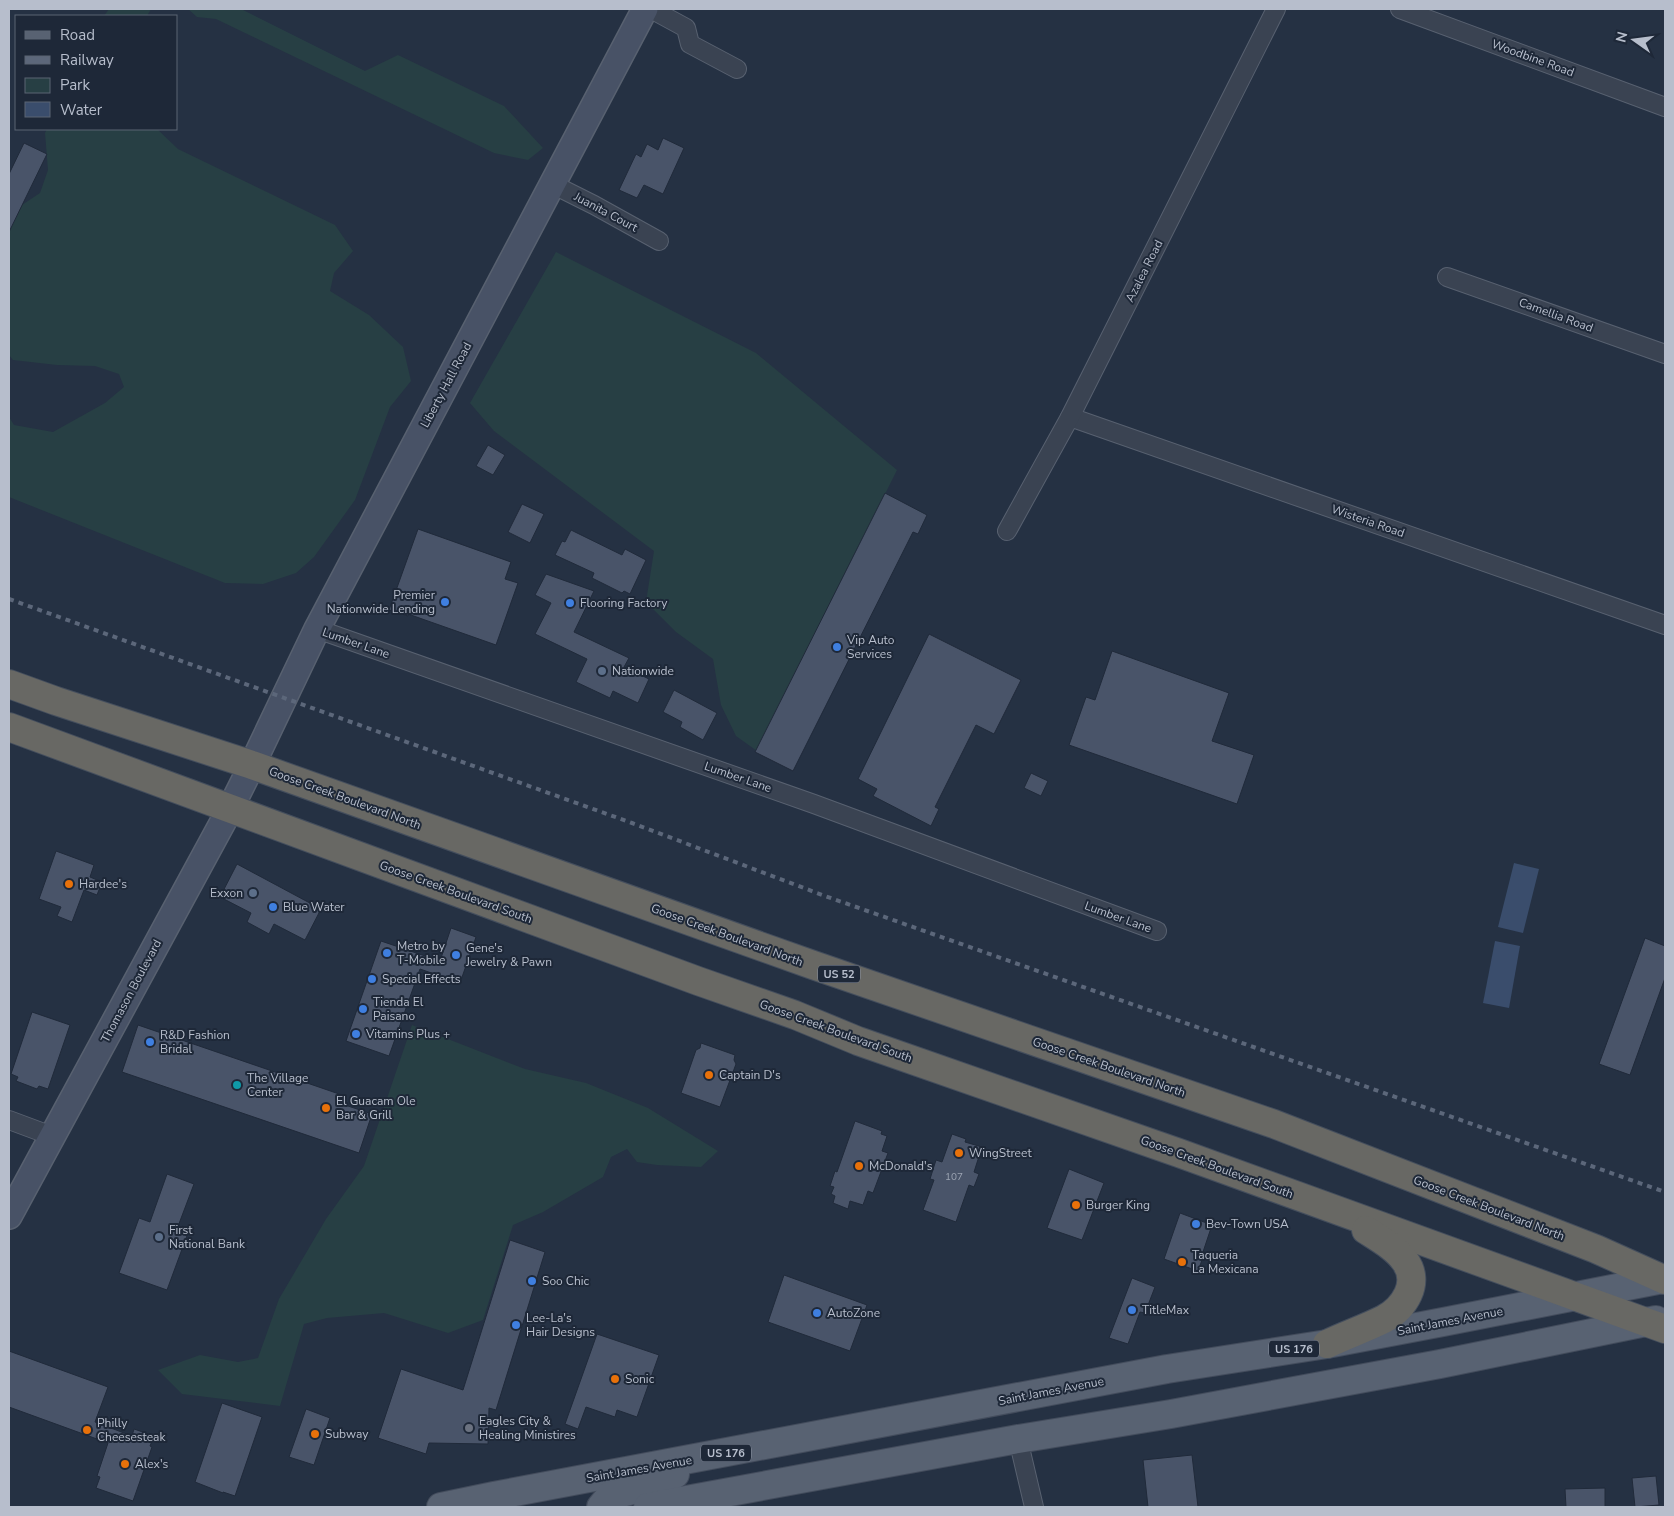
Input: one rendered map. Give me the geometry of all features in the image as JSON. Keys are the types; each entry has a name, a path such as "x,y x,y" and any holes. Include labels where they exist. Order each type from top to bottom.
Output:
{"highway":[{"name":"Goose Creek Boulevard North","path":"9,684 252,765 813,965 1274,1124 1596,1249 1665,1280"},
{"name":"Goose Creek Boulevard South","path":"9,728 698,982 795,1015 858,1040 1036,1102 1576,1297 1659,1324"},
{"path":"1327,1344 1386,1318 1403,1304 1410,1292 1412,1275 1405,1261 1385,1242 1333,1209"}],"main road":[{"name":"Liberty Hall Road","path":"252,765 317,629 646,9"},
{"name":"Thomason Boulevard","path":"9,1216 230,809 252,765"},
{"name":"Saint James Avenue","path":"441,1507 1167,1369 1327,1344 1665,1280"},
{"path":"648,1507 1659,1324"},
{"path":"601,1507 610,1496 660,1483 677,1472 679,1462"}],"street":[{"path":"651,9 686,28 690,44 737,69"},
{"name":"Azalea Road","path":"1007,531 1070,417 1276,9"},
{"name":"Woodbine Road","path":"1400,9 1665,107"},
{"name":"Juanita Court","path":"552,184 659,241"},
{"name":"Camellia Road","path":"1447,277 1665,354"},
{"name":"Wisteria Road","path":"1070,417 1665,625"},
{"name":"Lumber Lane","path":"317,629 814,804 1157,931"},
{"path":"9,1120 52,1136"},
{"path":"1018,1439 1034,1507"}],"green space":[{"path":"109,9 151,9 148,15 105,15"},
{"path":"188,9 241,9 365,71 398,55 504,106 543,148 528,160 494,153 216,19 197,17"},
{"path":"46,130 158,130 178,149 335,225 353,251 334,273 330,291 369,315 403,347 411,381 390,407 355,500 314,557 296,573 263,584 225,583 9,497 9,417 14,425 53,432 105,403 124,387 119,374 95,366 57,365 13,360 9,355 9,231 22,205 40,193 48,170 45,133"},
{"path":"556,252 756,353 897,470 757,751 736,736 721,705 713,659 676,632 646,602 654,551 494,431 470,403"},
{"path":"412,1025 525,1069 586,1083 648,1108 718,1151 701,1167 637,1162 627,1149 611,1157 603,1177 543,1212 513,1225 483,1320 448,1333 384,1313 327,1318 304,1324 280,1406 182,1394 158,1370 200,1355 238,1362 258,1358 279,1299 326,1219 364,1166"}],"water":[{"path":"1514,863 1539,869 1523,933 1498,927"},
{"path":"1495,941 1520,946 1509,1008 1483,1003"}],"building":[{"path":"663,138 684,148 663,194 644,185 637,198 619,190 636,154 641,157 647,144 658,150"},
{"path":"24,143 47,154 9,232 9,174"},
{"path":"488,445 505,455 493,475 476,466"},
{"path":"885,493 927,515 918,534 913,532 793,771 755,752"},
{"path":"522,504 544,514 530,543 508,532"},
{"path":"418,529 511,562 505,579 518,583 496,645 408,614 408,616 389,610"},
{"path":"571,530 622,555 625,549 646,560 630,594 624,591 622,593 592,578 594,573 555,555 562,541 565,542"},
{"path":"546,574 594,591 574,632 629,658 624,667 649,679 638,703 613,691 610,698 576,682 587,659 535,634 551,603 535,595"},
{"path":"929,634 1021,680 994,734 976,725 935,807 939,809 931,826 873,796 877,789 858,779"},
{"path":"1112,651 1229,693 1212,741 1254,755 1237,804 1069,745 1086,697 1095,700"},
{"path":"674,690 717,713 703,740 680,727 682,722 663,712"},
{"path":"1031,773 1048,781 1041,796 1024,788"},
{"path":"56,851 94,865 90,877 102,882 97,895 84,890 72,922 57,916 61,907 39,899"},
{"path":"237,864 321,909 305,940 274,924 269,934 247,922 251,913 220,897"},
{"path":"451,928 476,937 460,983 420,969 389,1056 346,1041 381,941 440,961"},
{"path":"1645,938 1665,946 1665,978 1630,1075 1599,1064"},
{"path":"32,1012 70,1025 48,1089 39,1086 37,1089 16,1081 18,1077 11,1074"},
{"name":"The Village Center","path":"138,1025 345,1096 342,1104 372,1114 359,1153 122,1072"},
{"path":"701,1043 735,1055 734,1060 736,1064 720,1107 681,1093 696,1050 700,1048"},
{"path":"855,1121 882,1131 881,1134 887,1136 882,1151 888,1153 873,1193 868,1191 863,1205 850,1201 848,1209 833,1203 835,1196 831,1194 834,1187 830,1186 835,1171 837,1172"},
{"path":"952,1134 966,1139 965,1142 982,1147 974,1172 979,1174 974,1187 969,1185 956,1222 923,1210 934,1180 930,1179 936,1160 942,1162"},
{"path":"1069,1169 1104,1183 1082,1240 1047,1228"},
{"path":"167,1174 194,1184 177,1229 188,1233 167,1290 119,1273 139,1218 150,1222"},
{"path":"1180,1213 1212,1225 1198,1271 1164,1259"},
{"path":"510,1240 545,1252 496,1410 489,1408 488,1444 429,1443 426,1454 378,1438 401,1369 463,1390"},
{"path":"784,1275 867,1305 850,1351 768,1322"},
{"path":"1132,1278 1155,1287 1145,1313 1140,1312 1128,1344 1109,1338"},
{"path":"597,1334 659,1355 637,1417 617,1410 615,1417 586,1407 578,1429 565,1424"},
{"path":"9,1351 108,1387 95,1422 132,1436 134,1429 154,1436 133,1501 96,1488 100,1477 97,1476 108,1443 9,1407"},
{"path":"222,1403 262,1417 235,1496 195,1482"},
{"path":"306,1409 330,1418 314,1465 289,1457"},
{"path":"1192,1455 1198,1507 1148,1507 1143,1460"},
{"path":"1656,1476 1659,1505 1635,1507 1632,1478"},
{"path":"1605,1488 1605,1507 1566,1507 1565,1489"}],"railway":[{"path":"9,599 632,823 825,896 1665,1192"}],"place":[{"name":"Premier Nationwide Lending","path":"445,602"},
{"name":"Flooring Factory","path":"570,603"},
{"name":"Vip Auto Services","path":"837,647"},
{"name":"Nationwide","path":"602,671"},
{"name":"Hardee's","path":"69,884"},
{"name":"Exxon","path":"253,893"},
{"name":"Blue Water","path":"273,907"},
{"name":"Metro by T-Mobile","path":"387,953"},
{"name":"Gene's Jewelry & Pawn","path":"456,955"},
{"name":"Special Effects","path":"372,979"},
{"name":"Tienda El Paisano","path":"363,1009"},
{"name":"Vitamins Plus +","path":"356,1034"},
{"name":"R&D Fashion Bridal","path":"150,1042"},
{"name":"Captain D's","path":"709,1075"},
{"name":"The Village Center","path":"237,1085"},
{"name":"El Guacam Ole Bar & Grill","path":"326,1108"},
{"name":"WingStreet","path":"959,1153"},
{"name":"McDonald's","path":"859,1166"},
{"name":"Burger King","path":"1076,1205"},
{"name":"Bev-Town USA","path":"1196,1224"},
{"name":"First National Bank","path":"159,1237"},
{"name":"Taqueria La Mexicana","path":"1182,1262"},
{"name":"Soo Chic","path":"532,1281"},
{"name":"TitleMax","path":"1132,1310"},
{"name":"AutoZone","path":"817,1313"},
{"name":"Lee-La's Hair Designs","path":"516,1325"},
{"name":"Sonic","path":"615,1379"},
{"name":"Eagles City & Healing Ministires","path":"469,1428"},
{"name":"Philly Cheesesteak","path":"87,1430"},
{"name":"Subway","path":"315,1434"},
{"name":"Alex's","path":"125,1464"}]}
